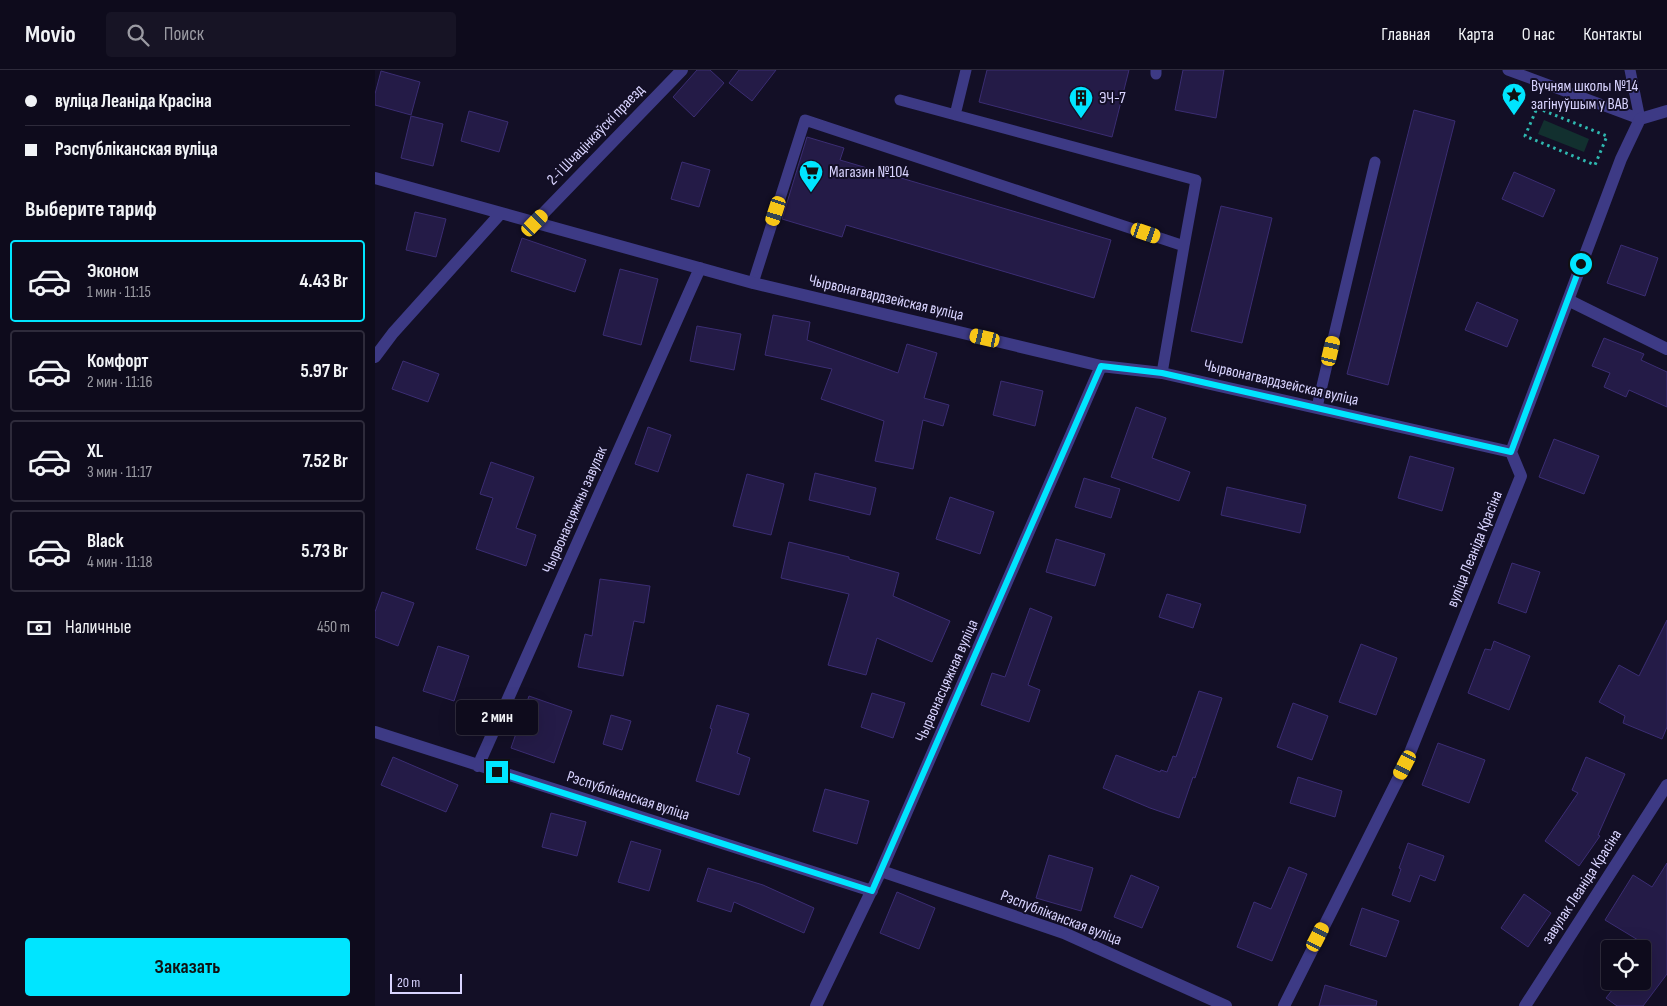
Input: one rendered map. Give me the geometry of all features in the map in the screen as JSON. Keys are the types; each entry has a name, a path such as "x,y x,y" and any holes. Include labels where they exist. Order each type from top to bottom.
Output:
{"street":[{"name":"2-і Шчацінкаўскі праезд","path":"535,223 682,70"},
{"path":"1511,452 1621,159 1640,119 1667,111"},
{"name":"Чырвонагвардзейская вуліца","path":"375,178 753,283 1101,366 1162,373 1511,452"},
{"path":"375,357 393,333 501,213"},
{"name":"Чырвонасцяжны завулак","path":"478,766 700,268"},
{"path":"1568,300 1667,349"},
{"name":"Чырвонасцяжная вуліца","path":"817,1006 881,871 1101,366"},
{"name":"вуліца Леаніда Красіна","path":"1284,1006 1405,765 1521,476 1511,452"},
{"name":"Рэспубліканская вуліца","path":"375,732 872,891"},
{"name":"завулак Леаніда Красіна","path":"1525,1006 1667,785"},
{"name":"Рэспубліканская вуліца","path":"881,871 1064,933 1226,1006"}],"lane":[{"path":"955,115 966,70"},
{"path":"1508,70 1640,119"},
{"path":"1630,70 1640,119"},
{"path":"900,100 1196,180 1162,373"},
{"path":"753,283 805,120 1184,246"},
{"path":"1317,408 1375,162"}],"path":[{"path":"1537,108 1607,136 1595,165 1525,136 1537,108"}],"green space":[{"path":"1544,120 1589,139 1584,152 1538,134"}],"building":[{"path":"697,70 710,70 724,83 694,117 673,97"},
{"path":"739,70 776,70 752,101 729,83"},
{"name":"ЭЧ-7","path":"987,70 1129,70 1112,137 979,102"},
{"path":"1183,70 1224,70 1216,118 1175,110"},
{"path":"381,71 420,82 411,115 375,105 375,94"},
{"path":"1414,110 1455,121 1388,385 1347,374"},
{"path":"469,111 508,122 499,152 461,141"},
{"path":"411,116 443,124 433,166 401,158"},
{"path":"807,137 844,148 840,160 1111,240 1094,298 846,225 842,237 782,219"},
{"path":"682,162 710,170 699,207 671,199"},
{"path":"1514,172 1555,190 1543,217 1502,199"},
{"path":"1221,206 1272,218 1242,343 1191,331"},
{"path":"415,212 446,219 436,257 406,250"},
{"path":"522,238 586,260 575,292 511,271"},
{"path":"1621,245 1658,258 1645,296 1607,283"},
{"path":"620,269 658,279 641,345 603,335"},
{"path":"1477,302 1518,320 1507,347 1465,330"},
{"path":"773,315 810,322 807,340 898,373 907,344 937,353 924,398 949,405 943,426 923,420 913,469 875,461 884,421 821,399 832,369 765,355"},
{"path":"697,326 741,334 734,370 690,361"},
{"path":"1604,338 1644,354 1641,360 1667,372 1667,407 1629,390 1626,397 1604,387 1610,373 1592,366"},
{"path":"403,361 439,374 428,402 392,389"},
{"path":"1001,381 1043,391 1035,426 993,415"},
{"path":"1136,407 1166,418 1152,458 1190,472 1179,501 1111,477"},
{"path":"648,427 671,435 658,472 635,464"},
{"path":"1554,439 1599,456 1584,494 1539,477"},
{"path":"1410,456 1454,468 1442,511 1398,498"},
{"path":"491,462 534,477 516,528 536,535 526,566 476,549 493,498 480,494"},
{"path":"815,473 876,488 870,515 809,500"},
{"path":"747,474 784,484 771,535 733,526"},
{"path":"1084,478 1120,489 1111,518 1075,507"},
{"path":"1227,487 1306,505 1300,533 1221,515"},
{"path":"950,497 994,512 980,554 936,539"},
{"path":"1056,539 1105,554 1095,586 1046,572"},
{"path":"789,542 849,557 849,559 899,573 893,596 950,621 932,662 877,638 866,675 828,665 849,594 781,578"},
{"path":"1512,563 1540,572 1526,613 1498,603"},
{"path":"600,579 650,586 644,623 634,621 623,676 578,667 585,634 592,636"},
{"path":"382,592 414,603 398,646 375,637 375,612"},
{"path":"1167,594 1201,604 1193,628 1159,617"},
{"path":"1030,608 1052,617 1028,685 1040,690 1029,722 981,705 992,673 1005,677"},
{"path":"1667,620 1667,727 1662,739 1623,723 1625,716 1599,702 1619,665 1639,676"},
{"path":"1494,641 1530,656 1509,710 1468,693 1485,649 1491,650"},
{"path":"1361,644 1397,658 1376,715 1339,702"},
{"path":"438,646 469,656 454,701 423,691"},
{"path":"1199,691 1222,698 1195,778 1193,777 1179,818 1103,788 1116,755 1160,772 1161,770 1167,772 1173,756 1176,757"},
{"path":"872,693 905,703 893,738 861,727"},
{"path":"529,696 572,711 554,763 511,748"},
{"path":"1293,703 1328,716 1312,760 1277,747"},
{"path":"717,705 749,714 737,753 750,758 739,795 696,781 712,729 710,728"},
{"path":"611,715 631,721 622,750 603,744"},
{"path":"1438,743 1485,760 1469,803 1422,785"},
{"path":"393,757 458,785 446,812 381,785"},
{"path":"1586,757 1625,774 1598,835 1600,836 1579,866 1545,841 1578,793 1572,790"},
{"path":"1298,777 1342,791 1335,817 1290,803"},
{"path":"825,789 869,801 857,844 813,831"},
{"path":"551,813 586,822 577,856 542,847"},
{"path":"631,841 661,850 649,891 618,882"},
{"path":"1408,843 1444,856 1435,881 1420,875 1410,902 1392,895"},
{"path":"1049,855 1093,868 1081,911 1036,898"},
{"path":"1667,863 1667,974 1643,1006 1617,1006 1606,998 1612,990 1651,990 1651,940 1638,940 1605,920 1633,875 1652,887"},
{"path":"1289,867 1307,874 1272,961 1237,947 1254,902 1271,909"},
{"path":"708,868 763,885 814,908 804,933 734,902 731,912 697,901"},
{"path":"1131,875 1159,887 1142,928 1114,917"},
{"path":"897,892 935,908 919,949 880,933"},
{"path":"1524,894 1551,913 1528,947 1501,928"},
{"path":"1362,908 1399,921 1386,957 1350,945"},
{"path":"1325,985 1377,1001 1376,1006 1319,1006"}],"place":[{"name":"Вучням школы №14 загінуўшым у ВАВ","path":"1514,116"},
{"name":"ЭЧ-7","path":"1081,119"},
{"name":"Магазин №104","path":"811,193"}],"route":[{"path":"497,772 872,891 1101,366 1162,373 1511,452 1581,264"}]}
